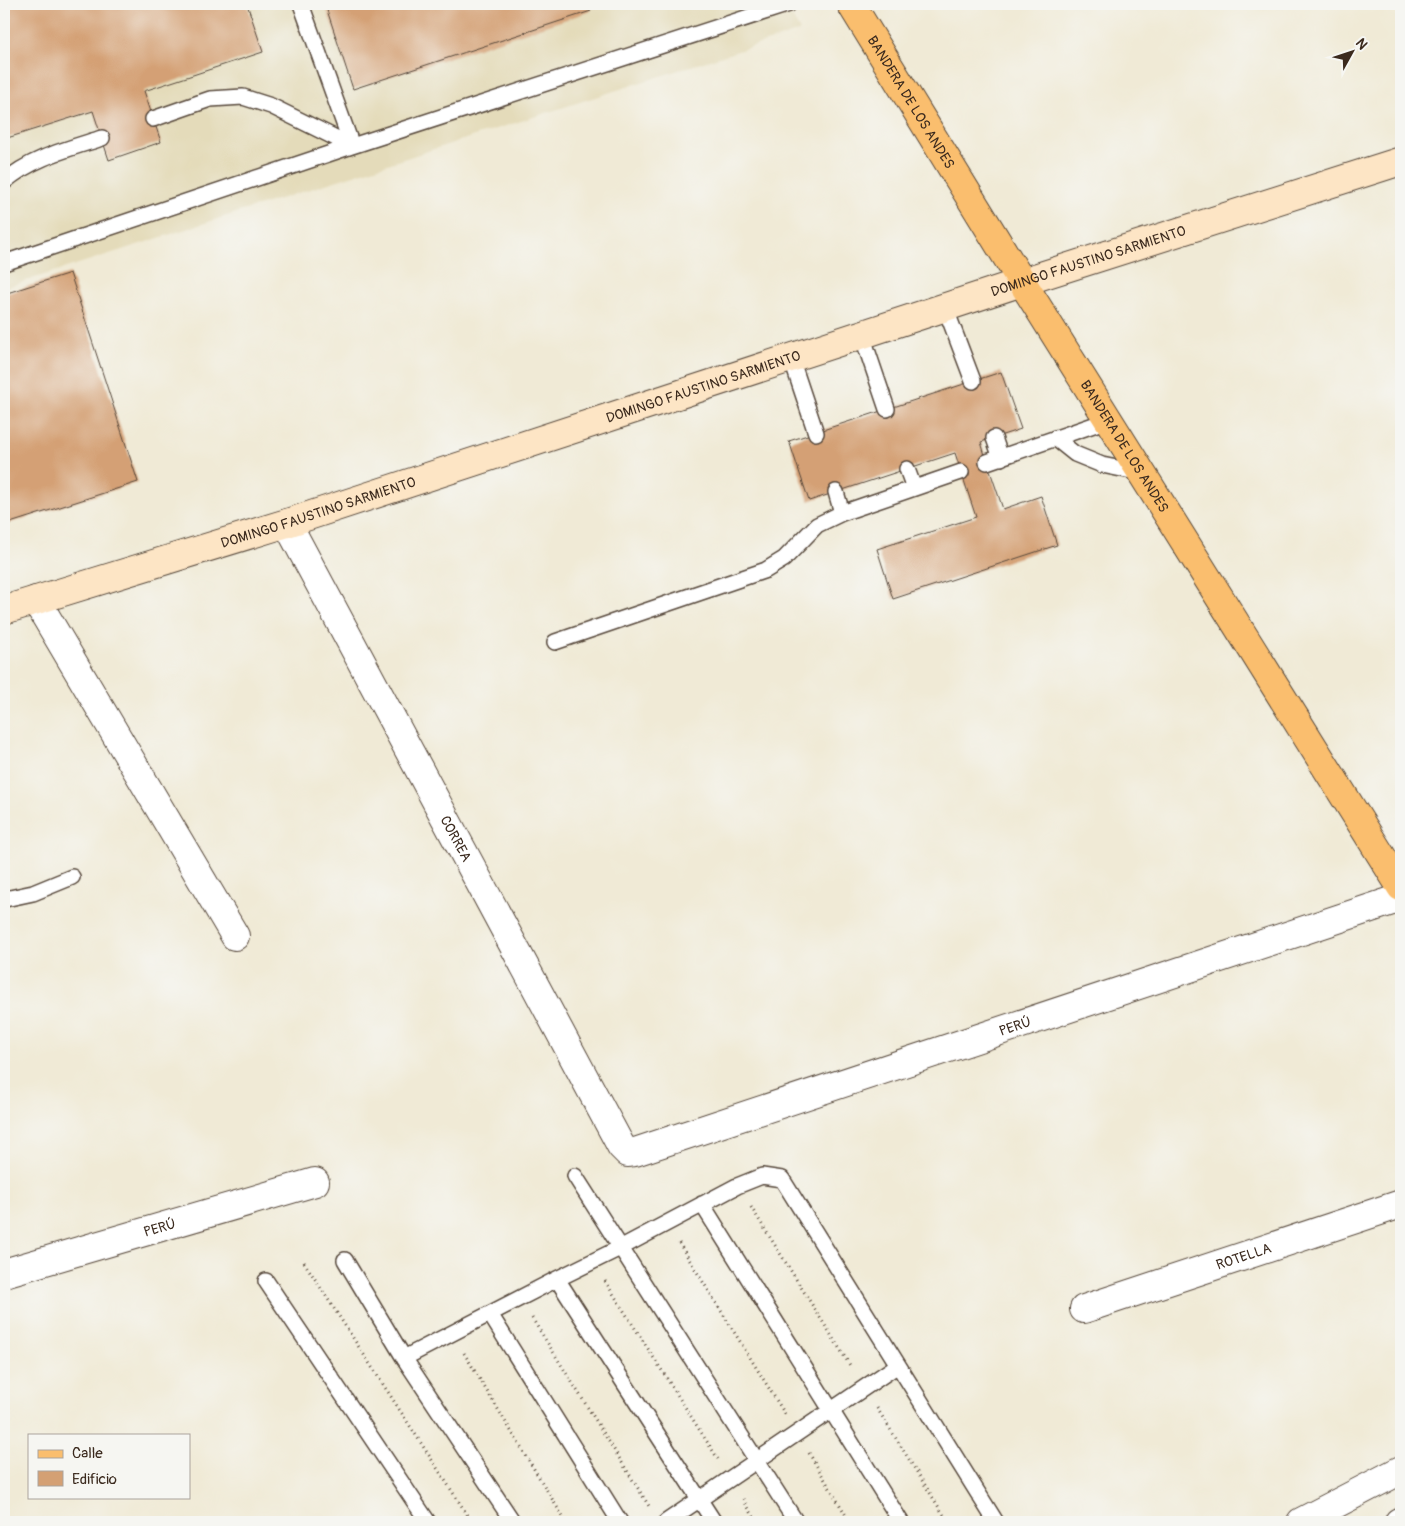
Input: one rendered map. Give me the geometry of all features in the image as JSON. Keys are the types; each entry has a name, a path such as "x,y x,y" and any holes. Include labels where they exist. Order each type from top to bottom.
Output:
{"main road":[{"name":"BANDERA DE LOS ANDES","path":"850,4 1401,887"},
{"name":"DOMINGO FAUSTINO SARMIENTO","path":"4,610 287,523 945,307 1401,161"}],"street":[{"name":"CORREA","path":"287,523 621,1146 628,1153"},
{"path":"36,600 235,936"},
{"name":"PERÚ","path":"628,1153 1401,898"},
{"name":"PERÚ","path":"4,1273 315,1182"},
{"name":"ROTELLA","path":"1084,1308 1401,1204"},
{"path":"1313,1520 1401,1470"}],"lane":[{"path":"301,4 352,146"},
{"path":"4,263 352,146 790,4"},
{"path":"153,119 210,99 242,97 271,106 352,146"},
{"path":"4,182 38,160 102,138"},
{"path":"945,307 973,381"},
{"path":"862,335 887,409"},
{"path":"791,358 816,433"},
{"path":"994,438 994,460 1108,420"},
{"path":"1055,438 1075,454 1102,465 1141,473"},
{"path":"907,469 914,488"},
{"path":"555,642 766,570 784,559 817,525 842,513 961,472"},
{"path":"836,492 842,513"},
{"path":"4,898 32,893 72,877"},
{"path":"575,1176 796,1522"},
{"path":"404,1358 737,1186 762,1176 782,1179 996,1522"},
{"path":"702,1204 901,1522"},
{"path":"345,1260 404,1358 513,1522"},
{"path":"557,1279 714,1522"},
{"path":"266,1281 428,1522"},
{"path":"490,1314 620,1522"},
{"path":"660,1518 700,1499 898,1365"}],"path":[{"path":"737,1186 948,1522"},
{"path":"667,1223 850,1522"},
{"path":"304,1262 472,1522"},
{"path":"593,1262 757,1522"},
{"path":"519,1299 660,1518"},
{"path":"452,1334 566,1522"}],"shaded area":[{"path":"4,4 785,4 800,31 4,288"}],"building":[{"path":"4,4 247,4 263,52 144,91 161,142 109,160 93,111 4,139"},
{"path":"325,4 588,4 591,11 353,89"},
{"path":"70,273 138,482 4,525 4,294"},
{"path":"1001,372 1021,429 981,442 987,462 1003,509 1041,496 1057,545 893,599 877,549 976,517 955,453 809,501 789,441"}]}
